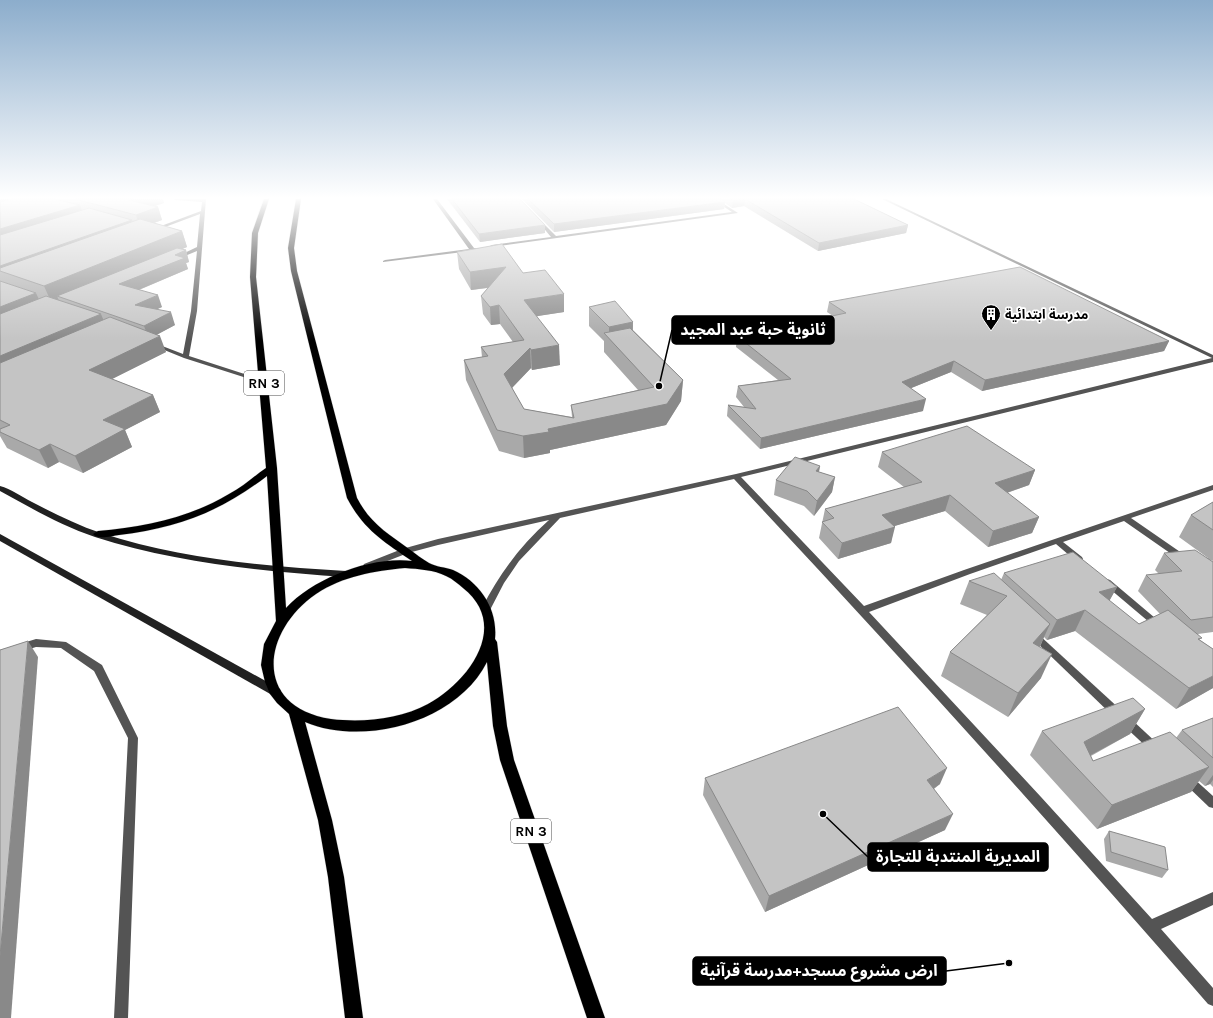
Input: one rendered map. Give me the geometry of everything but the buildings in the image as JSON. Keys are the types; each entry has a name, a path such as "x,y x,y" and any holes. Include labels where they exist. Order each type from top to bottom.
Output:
{"main road":[{"name":"RN 3","path":"254,247 254,277 272,468 281,620"},
{"path":"291,247 294,271 352,498 367,523 428,567"},
{"path":"98,534 133,532 155,527 204,511 234,496 272,468"},
{"path":"0,488 44,512 98,534 150,549 278,570 351,573"},
{"path":"0,537 276,692 295,712 325,724 361,726 398,721 434,707 462,687 482,663 491,638 491,623 487,608 474,589 454,575 428,567 405,564 386,565 351,573 321,586 299,601 281,620 269,644 266,669 276,692"},
{"name":"RN 3","path":"491,638 500,726 507,760 596,1018"},
{"path":"295,712 325,820 336,877 354,1018"}],"street":[{"path":"194,247 199,248"},
{"path":"983,247 1213,359"},
{"path":"186,357 194,311 199,248"},
{"path":"170,260 199,248"},
{"path":"384,261 479,248"},
{"path":"151,343 186,357 264,382"},
{"path":"351,573 405,551 438,542 736,476 1213,359"},
{"path":"736,476 864,610 1213,999"},
{"path":"864,610 970,575 1124,517 1213,488"},
{"path":"487,608 495,589 519,555 537,534 558,516"},
{"path":"1124,517 1188,561"},
{"path":"1057,541 1087,566"},
{"path":"1099,576 1165,630"},
{"path":"1030,631 1162,755"},
{"path":"0,654 36,643 63,645 98,668 133,738 121,1018"},
{"path":"1179,771 1213,803"},
{"path":"1150,927 1213,898"}],"place":[{"name":"مدرسة ابتدائية","path":"991,331"},
{"name":"ثانوية حبة عبد المجيد","path":"659,386"},
{"name":"المديرية المنتدبة للتجارة","path":"823,814"},
{"name":"ارض مشروع مسجد+مدرسة قرآنية","path":"1009,963"}]}
